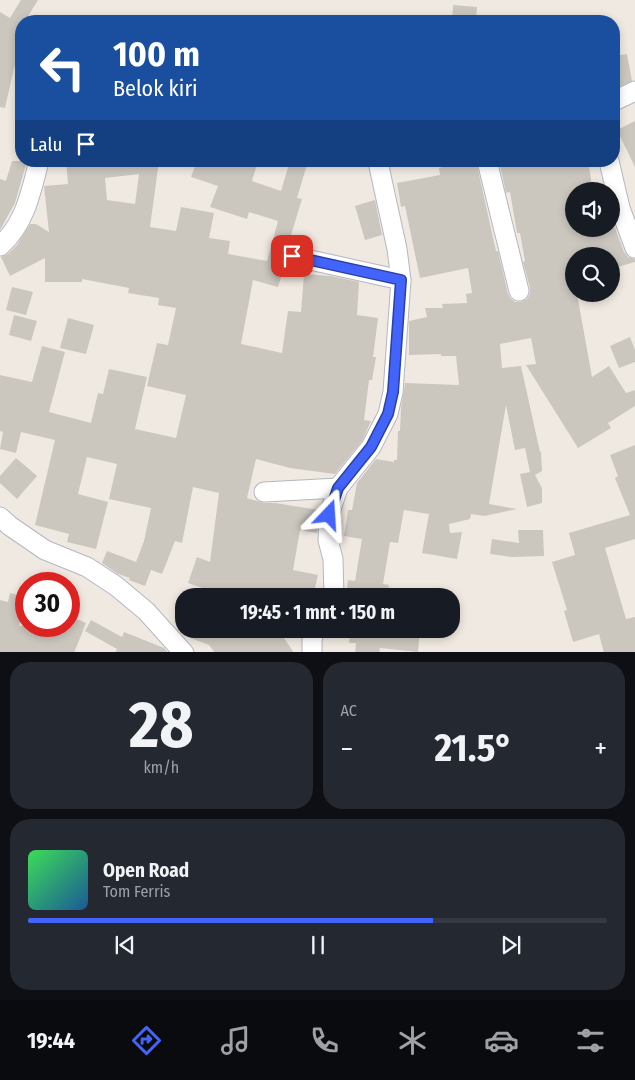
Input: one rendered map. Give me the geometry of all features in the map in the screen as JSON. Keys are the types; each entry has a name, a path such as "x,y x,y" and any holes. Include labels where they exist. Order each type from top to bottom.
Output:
{"street":[{"path":"620,98 635,91"},
{"path":"0,246 7,240 20,221 32,190 38,167"},
{"path":"334,588 333,559 328,540 329,515 338,488 371,447 388,414 393,392 401,280 397,249 379,167"},
{"path":"488,167 519,291"},
{"path":"610,167 620,208 635,248"},
{"path":"292,256 401,280"},
{"path":"264,492 338,488"},
{"path":"0,517 45,550 87,567 116,586 146,610 184,652"},
{"path":"312,652 313,638"}],"building":[{"path":"21,0 38,0 29,15 15,15 15,64 5,108 0,107 0,12 10,18"},
{"path":"453,5 477,7 476,15 452,15"},
{"path":"627,54 632,81 620,86 620,55"},
{"path":"635,121 635,167 620,136 620,128"},
{"path":"12,161 15,161 15,167 25,167 15,203 0,230 0,179 6,181"},
{"path":"67,167 158,167 150,227 176,231 181,207 214,213 209,238 230,241 228,254 267,261 278,221 249,212 247,219 210,207 218,186 191,177 195,167 256,167 252,181 281,191 288,167 306,167 297,198 302,199 288,245 281,253 281,259 285,265 278,287 253,280 241,344 282,353 288,311 301,312 304,274 331,276 359,282 357,315 378,318 373,357 376,357 372,380 369,380 364,420 371,421 362,441 335,474 290,468 256,459 247,498 264,503 319,510 317,533 300,530 293,570 318,575 315,588 202,588 188,583 197,557 210,562 219,493 193,487 182,543 175,541 162,574 151,570 145,586 118,574 102,563 107,551 136,562 144,541 151,508 109,499 117,464 87,457 78,494 108,502 96,549 67,542 69,534 35,525 55,440 21,432 16,453 0,449 3,432 0,431 0,375 32,382 42,346 65,352 49,412 91,423 98,393 103,394 109,369 147,377 135,429 176,438 186,395 147,386 157,343 168,345 176,308 158,305 159,298 128,293 129,288 82,279 82,282 45,282 45,258 10,276 1,257 8,254 17,245 30,224 36,224 49,232 44,186 68,184","holes":["139,174 135,204 107,200 105,178"]},
{"path":"443,167 477,167 496,251 498,251 508,294 515,302 521,302 527,299 530,294 530,288 523,262 525,261 520,233 517,233 510,192 506,193 500,167 589,167 592,182 565,182 565,237 618,237 624,252 628,257 635,259 635,262 620,266 620,247 565,247 565,302 578,302 592,377 609,366 626,393 635,390 635,406 608,423 611,428 578,448 526,365 536,364 531,338 500,344 502,368 521,366 541,452 542,471 535,475 542,488 542,503 527,507 520,474 530,472 525,448 515,450 506,405 489,504 517,509 484,516 471,514 470,519 449,524 450,533 462,532 457,559 422,553 429,514 404,510 398,543 390,542 383,584 389,585 389,588 347,588 348,580 355,581 362,539 344,536 348,510 352,510 357,483 376,459 394,462 394,460 397,460 398,431 400,431 405,383 459,385 456,356 441,356 441,354 409,355 409,321 427,317 425,308 443,308 442,304 467,303 466,294 472,293 468,268 420,278 405,206 401,207 397,183 440,175 439,168"},
{"path":"375,200 382,235 365,240 355,206"},
{"path":"12,287 33,292 26,315 6,310"},
{"path":"14,315 37,321 31,341 9,335"},
{"path":"68,318 94,325 86,354 60,348"},
{"path":"630,337 635,350 635,362 619,368 610,346"},
{"path":"635,445 635,539 605,548 626,619 635,617 635,652 604,652 599,634 573,642 564,611 567,610 552,562 575,555 569,533 630,515 615,478 618,476 610,455"},
{"path":"16,458 37,476 17,499 0,483 0,476"},
{"path":"518,530 543,530 544,556 512,557 490,554 492,539 519,543"},
{"path":"10,593 15,594 15,637 80,637 80,621 86,623 74,652 0,652 0,600 8,602"},
{"path":"91,620 122,637 124,632 164,648 167,652 116,652 117,649 85,631"},
{"path":"191,638 284,638 293,652 214,652 209,645"},
{"path":"350,638 419,638 418,652 380,648 379,652 355,652 356,643 349,643"}],"route":[{"path":"292,256 401,280 393,392 388,414 371,447 338,488 329,515"}]}
